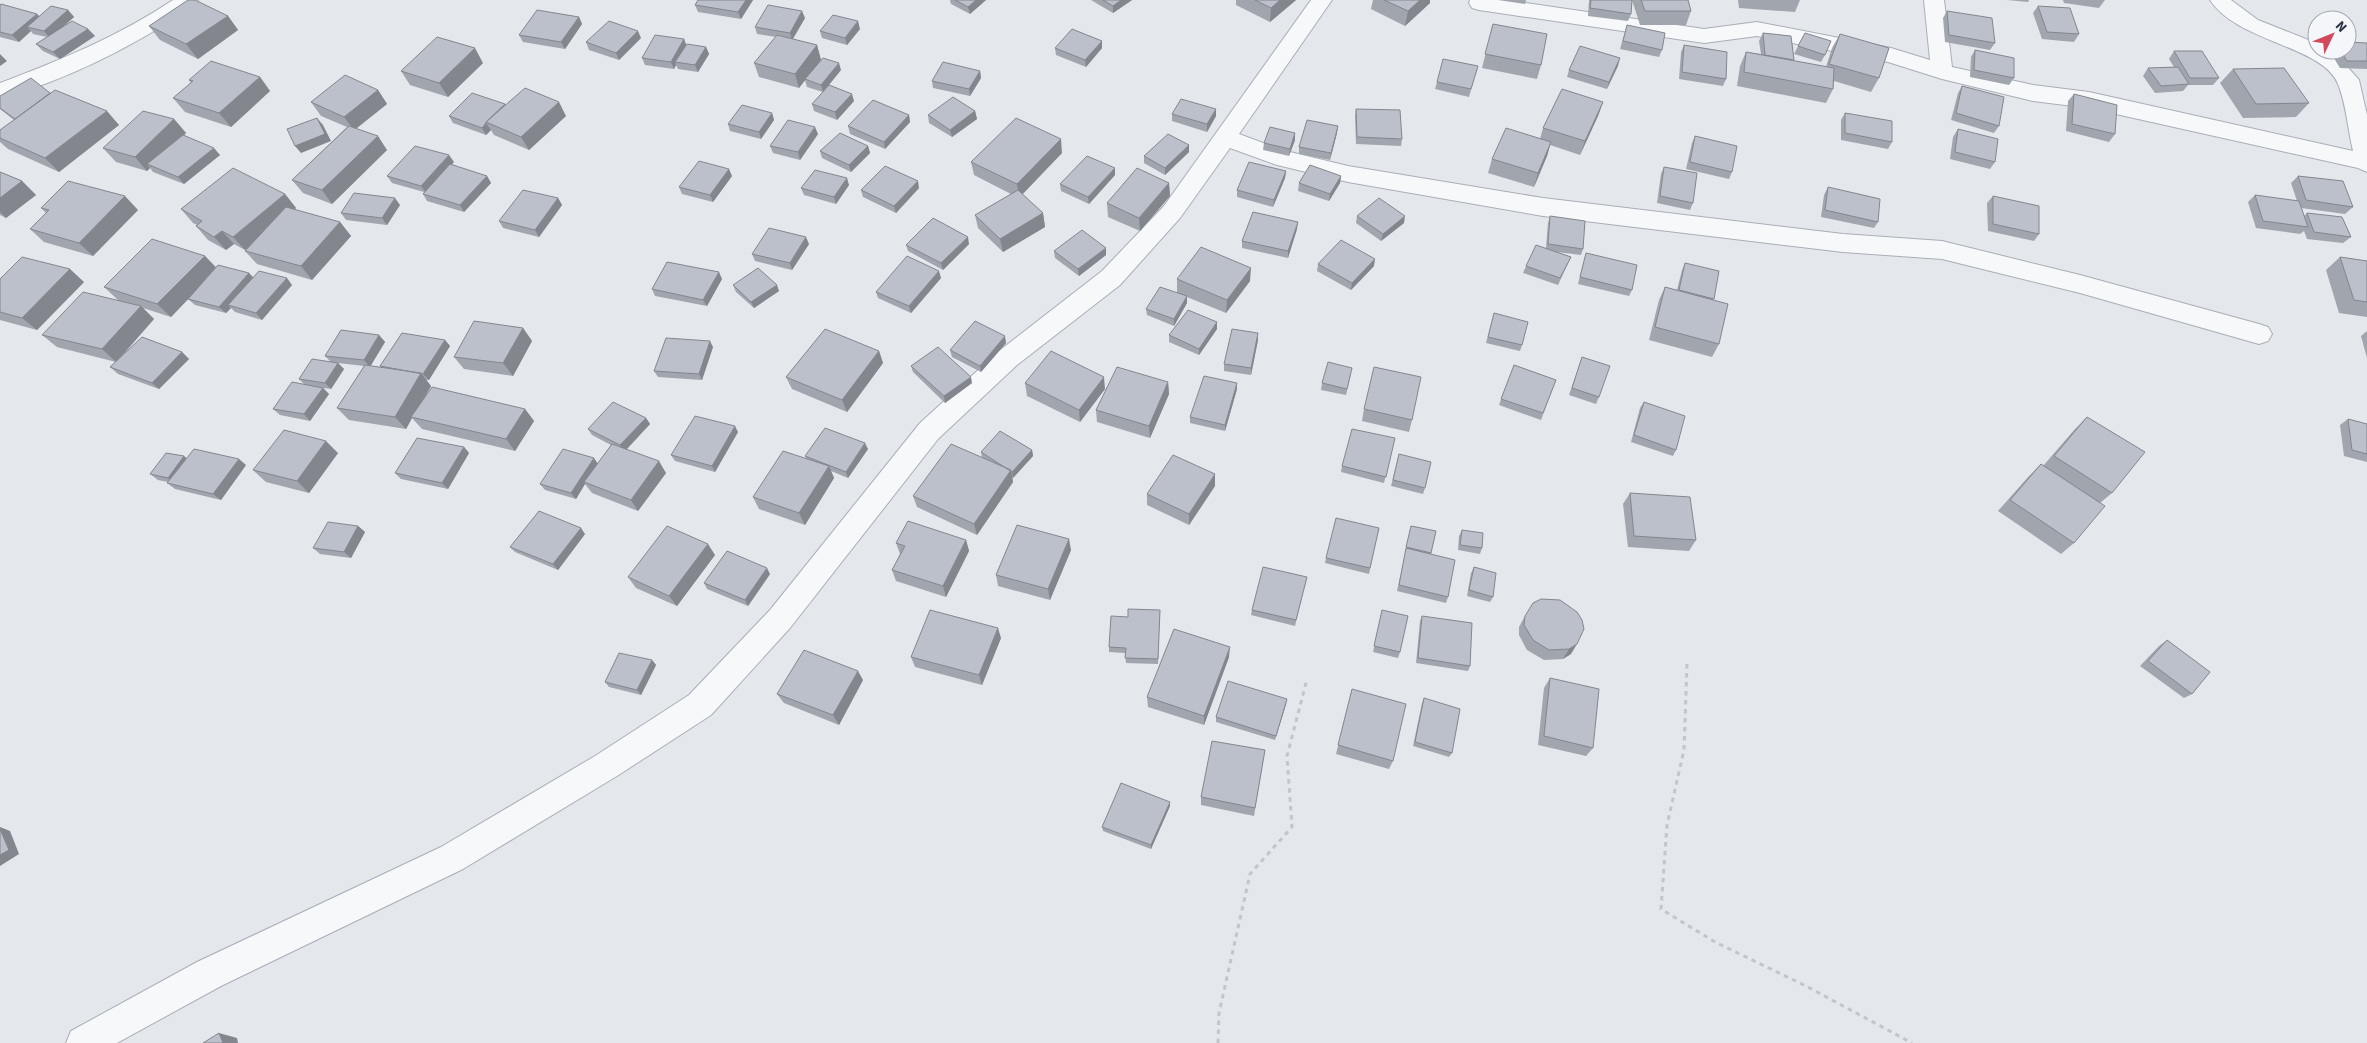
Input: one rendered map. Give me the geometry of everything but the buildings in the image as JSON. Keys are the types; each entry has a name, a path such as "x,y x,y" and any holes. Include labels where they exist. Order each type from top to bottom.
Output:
{"street":[{"path":"0,91 73,63 146,28 188,0"},
{"path":"92,1040 209,974 452,858 606,766 700,706 780,619 929,431 1008,358 1111,278 1172,212 1322,0"},
{"path":"1934,0 1942,72"},
{"path":"1479,2 1704,36 1757,29 1891,55 1942,72 2033,93 2090,100 2366,163 2348,80 2330,61 2308,48 2251,25 2224,6 2220,0"},
{"path":"1225,138 1278,157 1348,174 1543,207 1824,241 1942,250 2080,284 2259,334"}],"path":[{"path":"1687,664 1684,750 1667,825 1661,909 1715,942 1806,986 1912,1043"},
{"path":"1218,1043 1219,1013 1250,874 1292,827 1287,756 1307,679"}]}
